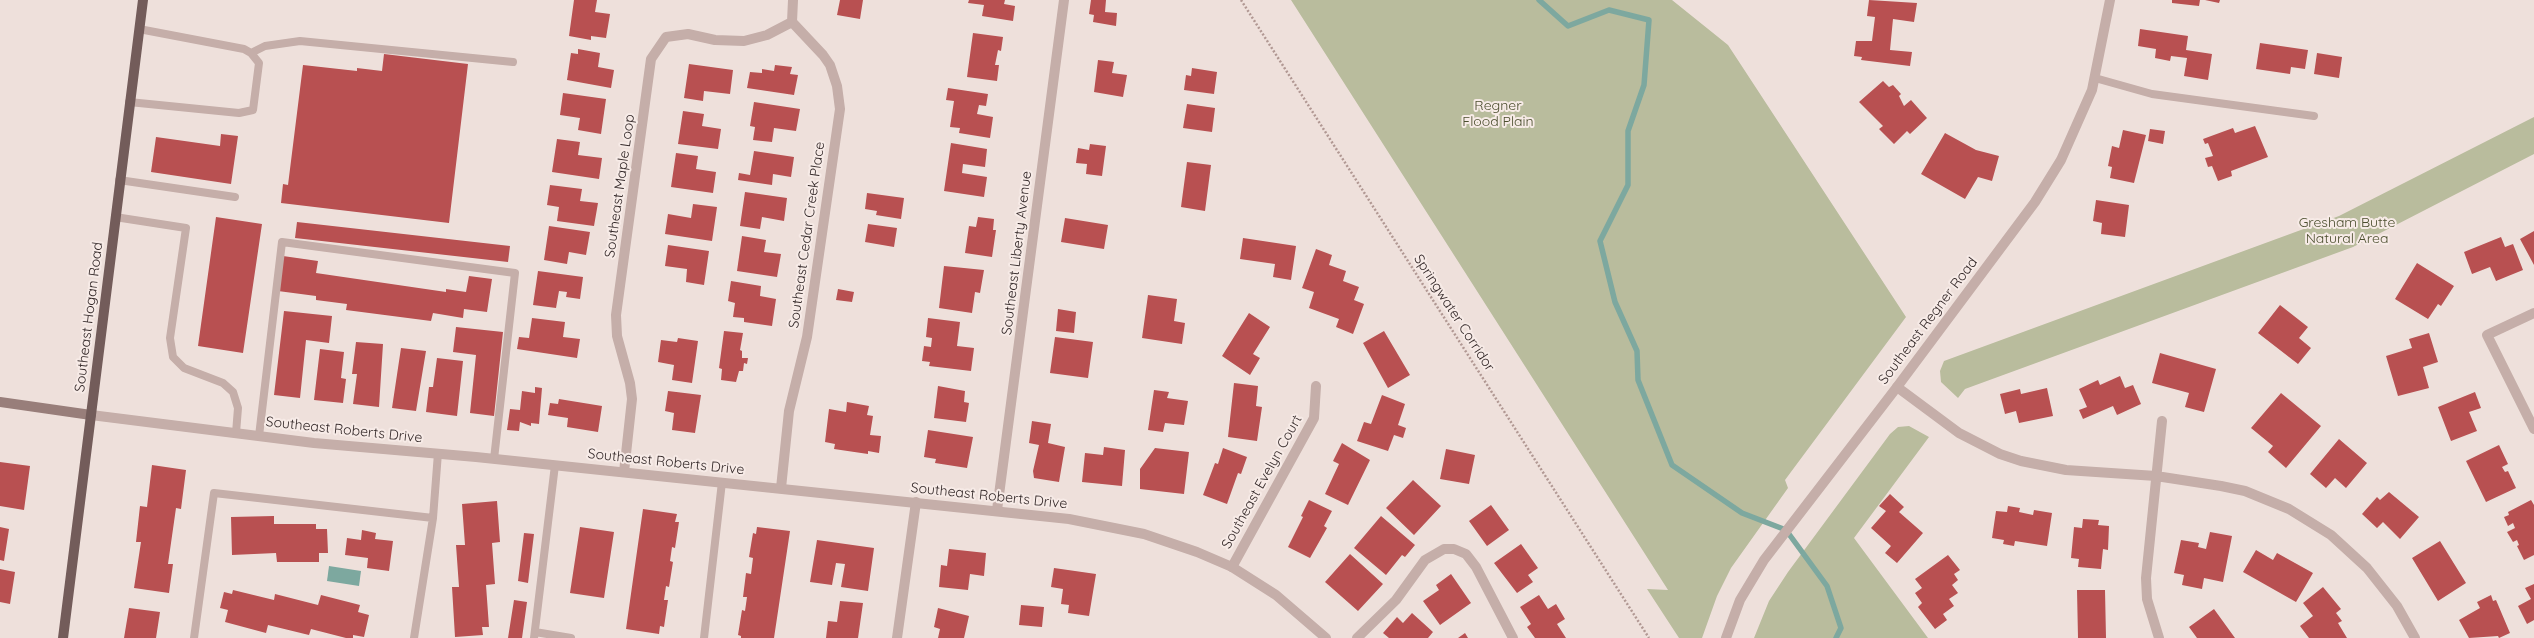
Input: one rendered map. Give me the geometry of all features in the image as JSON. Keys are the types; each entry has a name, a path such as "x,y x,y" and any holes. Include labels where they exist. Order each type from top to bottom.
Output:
{"main road":[{"name":"Southeast Hogan Road","path":"63,638 119,180 143,0"},
{"path":"0,402 91,415"}],"street":[{"path":"792,22 793,0"},
{"name":"Southeast Liberty Avenue","path":"997,510 1064,0"},
{"name":"Southeast Regner Road","path":"1726,638 1740,600 1764,560 1897,387 2035,202 2061,160 2075,134 2095,78 2110,0"},
{"name":"Southeast Maple Loop","path":"624,472 632,400 630,384 617,336 616,316 651,59 666,37 688,34 715,40 744,41 767,35 792,22"},
{"name":"Southeast Cedar Creek Place","path":"781,488 789,411 807,337 840,109 837,86 830,66 823,55 792,22"},
{"path":"2534,312 2487,335 2534,428"},
{"name":"Southeast Evelyn Court","path":"1232,568 1314,418 1316,386"},
{"path":"1897,387 1959,433 2000,454 2021,461 2066,470 2156,476 2245,491 2268,499 2311,521 2331,535 2367,568 2397,606 2415,638"},
{"name":"Southeast Roberts Drive","path":"91,415 259,436 997,510 1069,519 1144,534 1197,552 1232,568 1276,595 1326,638"},
{"path":"2159,638 2149,606 2146,578 2162,422"},
{"path":"897,638 916,502"},
{"path":"1357,638 1396,600 1425,560 1444,549 1454,549 1466,554 1476,567 1514,638"}],"lane":[{"path":"129,102 251,112 259,63 251,53 244,49 139,29"},
{"path":"251,53 265,46 300,41 514,62"},
{"path":"2095,78 2152,94 2314,116"},
{"path":"119,180 234,197"},
{"path":"115,217 186,228 170,338 173,357 184,368 223,383 233,392 238,408 236,433"},
{"path":"259,436 282,242 515,273 494,459"},
{"path":"414,638 433,518 438,453"},
{"path":"555,465 534,635 572,638"},
{"path":"704,638 722,482"},
{"path":"194,638 214,493 433,518"}],"path":[{"name":"Springwater Corridor","path":"1242,0 1649,638"}],"green space":[{"name":"Regner Flood Plain","path":"1291,0 1672,0 1728,45 1906,317 1785,480 1788,488 1731,568 1717,596 1702,638 1679,638 1647,589 1668,590"},
{"name":"Gresham Butte Natural Area","path":"2534,117 2534,154 2353,247 1965,389 1958,398 1941,382 1940,371 1944,361 2339,216"},
{"path":"1909,426 1929,437 1854,538 1928,638 1754,638 1769,601 1788,572 1890,434 1898,427"}],"water":[{"path":"329,566 361,571 359,586 327,581"}],"building":[{"path":"574,0 597,0 595,12 610,14 606,38 591,36 591,40 569,36"},
{"path":"840,0 863,0 860,19 837,15"},
{"path":"969,0 1005,0 1004,4 1015,6 1013,21 982,16 984,5 968,3"},
{"path":"1091,0 1106,0 1105,12 1117,13 1116,26 1093,22 1094,15 1089,14"},
{"path":"1869,0 1917,3 1914,22 1893,19 1890,50 1912,52 1910,66 1861,60 1862,57 1854,56 1856,41 1872,41 1875,17 1867,16"},
{"path":"2172,0 2200,0 2199,6 2172,3"},
{"path":"2205,0 2220,0 2219,3"},
{"path":"2140,29 2188,36 2186,50 2212,54 2208,80 2184,76 2187,58 2171,56 2170,61 2155,58 2156,49 2138,46"},
{"path":"973,33 1003,37 1001,51 998,50 995,65 999,65 997,81 967,77"},
{"path":"2260,43 2308,50 2305,69 2291,67 2290,74 2256,69"},
{"path":"578,49 600,53 598,67 614,70 611,88 567,80 571,53 578,54"},
{"path":"2317,53 2342,57 2339,78 2314,74"},
{"path":"384,54 468,64 449,223 281,203 283,184 288,185 303,65 357,71 357,68 382,71"},
{"path":"1098,60 1114,62 1112,73 1127,75 1123,97 1094,92"},
{"path":"689,64 733,70 730,94 704,91 703,101 684,98"},
{"path":"775,65 792,67 790,74 798,75 794,95 747,88 750,72 762,73 762,69 774,71"},
{"path":"1192,68 1217,72 1214,94 1184,90 1186,75 1191,76"},
{"path":"1883,81 1889,87 1893,85 1901,94 1899,96 1904,106 1911,100 1927,118 1910,134 1907,131 1894,144 1879,129 1883,126 1859,102"},
{"path":"948,88 988,94 986,106 979,105 977,114 993,117 990,138 959,133 960,128 950,127 954,101 946,100"},
{"path":"563,93 606,99 601,134 578,130 580,118 560,115"},
{"path":"754,102 800,109 796,131 774,128 772,142 753,140 755,127 750,126"},
{"path":"1187,104 1215,108 1212,132 1183,128"},
{"path":"683,111 704,114 702,126 721,129 718,149 678,144"},
{"path":"2255,126 2268,157 2231,171 2232,176 2218,181 2212,166 2208,167 2205,158 2213,156 2208,143 2205,144 2203,139 2233,128 2235,133"},
{"path":"2150,129 2165,131 2163,144 2148,141"},
{"path":"2123,130 2146,135 2134,183 2110,178 2112,167 2108,166 2112,146 2119,148"},
{"path":"1945,133 1976,150 1999,156 1992,181 1978,177 1965,199 1921,174"},
{"path":"221,134 238,136 231,184 151,172 156,137 220,146"},
{"path":"557,139 580,142 578,155 602,158 599,179 552,172"},
{"path":"951,143 987,149 985,167 963,164 962,173 987,177 984,197 944,191"},
{"path":"1090,144 1106,146 1102,176 1086,174 1087,164 1076,163 1078,148 1089,150"},
{"path":"754,151 794,157 791,177 773,174 772,185 738,180 739,173 750,175"},
{"path":"676,153 698,156 696,169 716,172 713,193 671,187"},
{"path":"1187,162 1211,165 1205,211 1181,207"},
{"path":"550,185 582,189 580,201 598,203 594,226 557,221 559,207 547,205"},
{"path":"745,192 787,198 784,221 762,217 760,229 740,226"},
{"path":"867,193 904,198 901,219 876,215 877,211 865,209"},
{"path":"2096,200 2129,205 2125,237 2101,234 2102,223 2093,221"},
{"path":"693,204 717,207 712,241 665,234 668,214 691,218"},
{"path":"216,217 262,224 243,353 198,346"},
{"path":"978,217 994,219 993,230 996,230 992,257 965,253 969,226 976,227"},
{"path":"1065,218 1108,225 1104,249 1061,242"},
{"path":"297,222 510,246 508,262 295,238"},
{"path":"868,224 897,228 894,247 865,242"},
{"path":"549,226 590,232 586,255 569,252 567,264 544,260"},
{"path":"2534,231 2534,265 2520,239"},
{"path":"742,236 766,240 764,252 781,254 777,277 737,271"},
{"path":"2501,237 2505,247 2513,244 2523,270 2496,281 2490,267 2472,274 2464,252"},
{"path":"1243,238 1296,246 1291,280 1273,277 1275,264 1240,259"},
{"path":"668,245 709,251 704,285 686,282 687,269 665,266"},
{"path":"1316,249 1332,255 1329,265 1346,271 1343,281 1359,287 1354,300 1364,304 1353,334 1336,327 1339,319 1309,308 1314,292 1302,288"},
{"path":"283,256 318,261 316,273 446,292 446,289 466,292 469,276 492,279 487,312 464,309 463,318 433,313 431,321 346,310 347,304 316,300 316,296 278,291"},
{"path":"2417,263 2454,286 2441,306 2438,304 2428,319 2395,299"},
{"path":"944,266 984,270 980,293 975,292 972,313 939,308"},
{"path":"538,271 583,277 580,299 566,297 567,292 559,291 556,308 533,305"},
{"path":"731,281 761,286 760,296 776,299 772,326 744,322 744,318 733,317 735,303 728,301"},
{"path":"838,289 854,292 852,302 836,300"},
{"path":"1148,295 1177,299 1174,321 1185,323 1182,344 1142,338"},
{"path":"2280,305 2308,327 2299,338 2311,348 2298,364 2258,333"},
{"path":"1058,309 1076,312 1074,333 1056,331"},
{"path":"284,311 332,316 329,343 306,340 300,398 274,395"},
{"path":"1249,313 1270,327 1253,354 1260,358 1250,375 1222,356"},
{"path":"532,318 565,322 563,337 580,339 577,358 517,349 519,337 529,338"},
{"path":"928,318 960,322 957,346 974,348 971,371 929,366 930,362 922,361 924,346 931,347 932,338 926,337"},
{"path":"456,327 503,332 494,416 470,413 476,355 453,352"},
{"path":"724,331 743,333 740,350 742,351 742,358 748,358 747,364 744,363 743,371 739,371 736,382 721,380 722,369 719,368"},
{"path":"1384,331 1410,375 1388,388 1363,343"},
{"path":"2429,333 2438,362 2423,367 2429,388 2398,396 2386,356 2412,348 2409,339"},
{"path":"1055,337 1093,342 1088,378 1050,373"},
{"path":"678,338 698,341 692,383 672,380 674,365 658,362 661,340 677,342"},
{"path":"356,342 383,344 379,407 353,404 357,374 352,374"},
{"path":"401,348 426,351 416,411 392,408"},
{"path":"320,349 344,352 341,378 346,379 343,403 314,400"},
{"path":"2160,353 2216,369 2204,412 2185,407 2189,393 2152,383"},
{"path":"437,358 463,361 457,416 426,412 429,387 433,387"},
{"path":"2120,376 2125,388 2133,385 2141,404 2117,415 2113,406 2083,419 2079,410 2087,407 2079,389 2098,380 2100,385"},
{"path":"1234,383 1258,386 1256,406 1262,407 1257,441 1228,437"},
{"path":"938,386 965,391 964,402 969,403 966,422 934,418"},
{"path":"535,387 542,388 539,424 531,423 531,426 520,422 519,431 507,430 510,409 520,410 522,391 535,393"},
{"path":"2047,388 2053,416 2019,423 2016,411 2005,414 2000,394 2020,389 2021,394"},
{"path":"1154,390 1169,392 1167,398 1188,401 1184,425 1165,423 1163,432 1148,430"},
{"path":"668,391 701,395 695,433 672,430 674,413 665,411"},
{"path":"2475,392 2481,408 2469,412 2477,431 2451,441 2438,407"},
{"path":"2281,393 2321,426 2286,468 2268,452 2273,446 2251,428"},
{"path":"1382,395 1405,404 1398,425 1406,428 1403,438 1394,435 1388,451 1357,441 1364,422 1371,424"},
{"path":"559,399 602,406 598,432 567,427 568,418 548,415 550,403 558,404"},
{"path":"847,402 869,406 867,415 873,416 870,435 881,436 879,453 868,451 868,454 834,449 835,444 825,442 829,409 846,412"},
{"path":"1032,421 1051,424 1048,443 1065,447 1059,482 1034,478 1033,471 1039,445 1029,443"},
{"path":"928,430 973,437 967,468 935,463 936,459 924,457"},
{"path":"2339,439 2367,463 2346,488 2335,478 2326,488 2310,474"},
{"path":"1342,443 1370,460 1348,505 1325,494 1339,464 1333,461"},
{"path":"2499,445 2508,464 2502,467 2505,472 2508,471 2516,488 2486,502 2466,461"},
{"path":"1104,447 1125,450 1122,486 1082,482 1085,453 1103,455"},
{"path":"1155,448 1189,452 1184,494 1140,489 1140,469"},
{"path":"1223,448 1247,457 1241,474 1238,473 1227,504 1203,495 1215,463 1218,464"},
{"path":"1446,449 1475,455 1469,484 1440,479"},
{"path":"0,462 30,466 24,510 0,506"},
{"path":"152,465 186,470 181,509 176,508 168,564 173,564 169,593 134,588 141,542 136,542 140,506 147,507"},
{"path":"1413,480 1441,506 1414,535 1386,508"},
{"path":"2389,492 2419,517 2400,539 2383,522 2377,528 2362,514 2377,497 2380,500"},
{"path":"1890,494 1904,507 1899,512 1923,533 1897,563 1885,553 1891,546 1871,528 1886,511 1879,506"},
{"path":"1309,500 1332,511 1324,526 1327,528 1310,558 1288,547 1303,517 1301,516"},
{"path":"2531,500 2534,505 2534,555 2524,560 2517,546 2519,545 2517,540 2513,542 2507,532 2515,528 2513,523 2508,526 2504,517 2509,515 2508,512"},
{"path":"497,501 500,542 492,543 495,584 486,585 489,627 482,627 483,635 455,637 452,587 459,587 456,545 465,545 462,504"},
{"path":"1491,505 1509,530 1487,546 1469,521"},
{"path":"2008,506 2020,508 2019,512 2033,515 2034,510 2052,513 2047,546 2015,541 2014,546 2003,544 2004,540 1992,538 1996,511 2007,512"},
{"path":"643,509 677,514 675,522 679,522 675,548 672,547 670,561 673,562 669,587 666,586 664,600 668,600 664,627 660,626 659,634 626,629"},
{"path":"274,516 274,524 316,524 316,529 327,529 328,553 319,553 319,562 277,562 276,553 232,555 231,517"},
{"path":"1381,516 1415,545 1405,557 1402,555 1386,575 1354,548"},
{"path":"2083,519 2099,520 2098,525 2109,526 2108,550 2103,549 2101,569 2078,567 2079,559 2071,558 2074,527 2082,528"},
{"path":"0,527 9,529 4,561 0,560"},
{"path":"580,527 614,532 604,598 570,593"},
{"path":"757,527 790,531 774,638 741,638 741,636 738,635 742,610 745,611 747,597 743,597 746,573 751,574 753,558 749,557 753,533 756,534"},
{"path":"362,530 376,533 375,539 393,541 389,571 367,568 368,558 345,555 347,538 361,540"},
{"path":"2210,532 2232,536 2223,582 2204,578 2202,589 2182,585 2184,575 2174,573 2181,540 2199,543 2198,547 2206,549"},
{"path":"524,533 534,534 528,583 518,581"},
{"path":"817,540 874,548 868,591 841,587 845,564 836,563 832,585 810,582"},
{"path":"2440,541 2466,583 2438,601 2412,558"},
{"path":"1521,544 1538,568 1528,575 1533,582 1517,593 1494,563"},
{"path":"949,549 986,553 984,576 970,574 968,590 939,587 941,565 947,566"},
{"path":"2256,550 2273,560 2277,553 2313,573 2296,602 2243,572"},
{"path":"1350,554 1383,584 1358,611 1325,582"},
{"path":"1948,555 1960,570 1954,574 1958,580 1952,585 1958,593 1949,599 1954,606 1943,614 1947,620 1935,629 1918,607 1922,603 1915,593 1922,588 1915,579"},
{"path":"1054,568 1096,574 1089,616 1068,613 1069,605 1061,604 1063,589 1051,587"},
{"path":"0,569 15,572 10,604 0,602"},
{"path":"1451,574 1471,603 1440,625 1423,601 1439,590 1436,585"},
{"path":"2534,584 2534,620 2527,624 2518,606 2531,599 2525,588"},
{"path":"2323,587 2341,609 2336,613 2342,621 2338,623 2347,638 2309,638 2300,626 2313,616 2303,603"},
{"path":"233,590 274,600 275,594 318,605 321,595 360,605 358,612 369,615 364,637 353,635 353,638 346,638 311,629 309,635 268,625 266,633 225,622 228,610 220,608 224,592 232,594"},
{"path":"2077,590 2105,590 2106,638 2078,638"},
{"path":"1539,595 1548,609 1556,604 1565,619 1557,624 1566,638 1535,638 1527,627 1531,624 1520,607"},
{"path":"2491,595 2493,601 2496,600 2510,633 2499,638 2498,636 2469,638 2459,620 2480,608 2477,602"},
{"path":"514,600 527,602 522,638 508,638"},
{"path":"840,601 863,603 858,638 826,638 828,621 837,622"},
{"path":"1021,605 1044,607 1042,627 1019,625"},
{"path":"129,608 160,612 156,638 124,638"},
{"path":"938,608 969,616 964,638 938,638 940,629 934,627"},
{"path":"2214,609 2235,638 2197,638 2189,627"},
{"path":"1412,613 1433,632 1428,638 1389,638 1383,633 1397,617 1403,623"},
{"path":"1465,633 1468,638 1458,638"}],"waterway":[{"path":"1539,0 1568,26 1609,10 1649,20 1644,85 1628,131 1628,185 1600,241 1615,302 1637,351 1638,380 1672,465 1742,513 1786,530 1827,586 1841,628 1836,638"}]}
